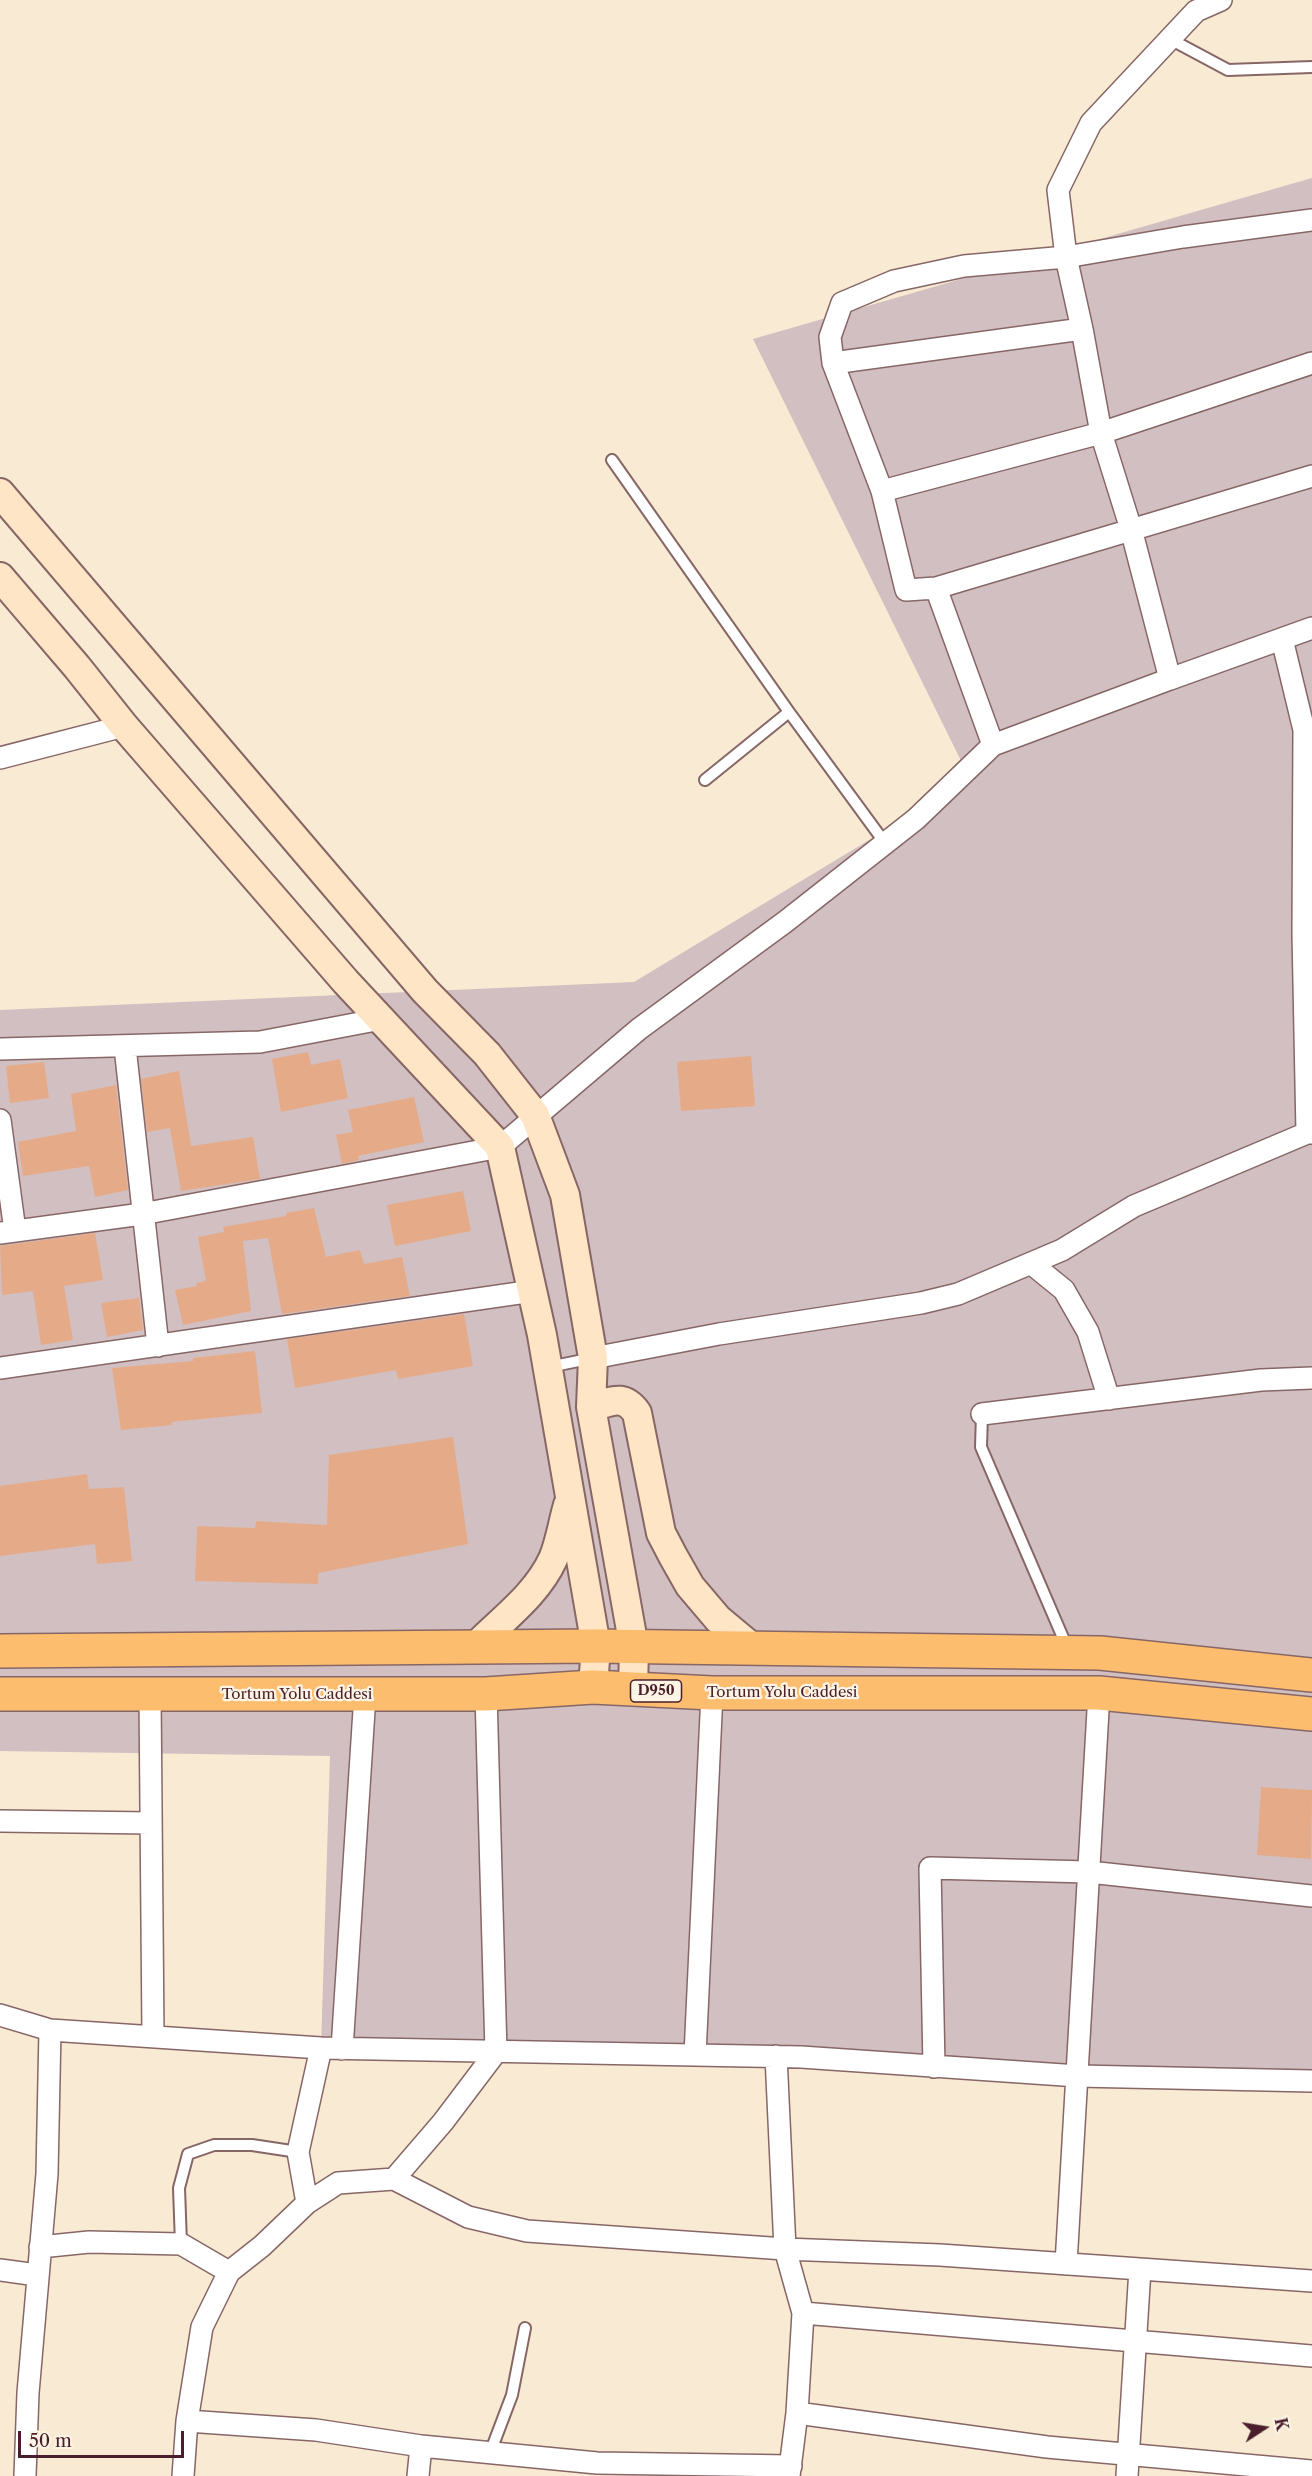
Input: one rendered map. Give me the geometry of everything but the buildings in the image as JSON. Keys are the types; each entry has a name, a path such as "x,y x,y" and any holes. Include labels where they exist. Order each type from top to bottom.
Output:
{"highway":[{"path":"0,1651 596,1646 1100,1653 1312,1675"},
{"name":"Tortum Yolu Caddesi","path":"0,1694 486,1694 593,1687 712,1693 1099,1693 1312,1714"}],"main road":[{"path":"0,493 418,983 487,1054 535,1115 565,1195 593,1358 591,1407 634,1647 633,1690"},
{"path":"0,577 124,726 381,1019 500,1147 533,1291 596,1646 593,1687"},
{"path":"591,1407 622,1400 630,1403 637,1413 661,1533 690,1586 718,1619 753,1648"},
{"path":"473,1648 527,1597 553,1559 570,1497"}],"street":[{"path":"1170,679 1131,529 1101,433 1066,256 1058,190 1091,123 1170,39 1195,5 1221,0"},
{"path":"1312,220 1182,237 1066,256 952,268 894,281 842,303 830,337 833,363 856,429 882,491 906,590 936,588 1312,476"},
{"path":"833,363 1082,329"},
{"path":"882,491 1101,433 1312,363"},
{"path":"936,588 993,745"},
{"path":"0,1120 8,1232 142,1214 500,1147 639,1029 785,922 916,819 993,745 1312,628"},
{"path":"593,1358 719,1334 921,1303 975,1288 1062,1250 1134,1206 1310,1133 1303,933 1304,730 1282,639"},
{"path":"0,758 124,726"},
{"path":"0,1049 260,1042 381,1019"},
{"path":"125,1047 158,1346"},
{"path":"1032,1264 1064,1290 1088,1332 1109,1399"},
{"path":"0,1368 533,1291"},
{"path":"982,1414 1261,1380 1312,1378"},
{"path":"695,2055 712,1693"},
{"path":"1066,2264 1099,1693"},
{"path":"394,2179 443,2122 496,2052 486,1694"},
{"path":"150,1695 153,2036"},
{"path":"342,2049 365,1695"},
{"path":"0,1821 151,1823"},
{"path":"934,2067 930,1868 1089,1872 1312,1896"},
{"path":"0,2015 50,2030 321,2048 776,2056 1078,2076 1312,2081"},
{"path":"25,2476 28,2393 47,2174 50,2030"},
{"path":"307,2203 298,2152 321,2048"},
{"path":"187,2421 316,2430 421,2446 597,2463 790,2471 797,2413 803,2313 785,2249 776,2056"},
{"path":"183,2476 187,2421 202,2327 229,2272 262,2246 307,2203 338,2183 394,2179 468,2217 527,2231 785,2249 940,2255 1312,2281"},
{"path":"40,2247 89,2242 181,2244 229,2272"},
{"path":"1127,2476 1140,2269"},
{"path":"0,2270 37,2275"},
{"path":"803,2313 1312,2356"},
{"path":"797,2413 1047,2447 1312,2471"},
{"path":"418,2476 421,2446"}],"lane":[{"path":"1170,39 1228,70 1312,67"},
{"path":"612,460 789,712 885,843"},
{"path":"705,780 789,712"},
{"path":"547,1367 593,1358"},
{"path":"982,1414 981,1448 1070,1653"},
{"path":"181,2244 179,2188 188,2154 214,2145 252,2145 298,2152"},
{"path":"490,2453 512,2395 525,2328"}],"shaded area":[{"path":"1312,178 1312,2070 321,2048 330,1756 0,1751 0,1010 634,982 970,779 753,339"}]}
